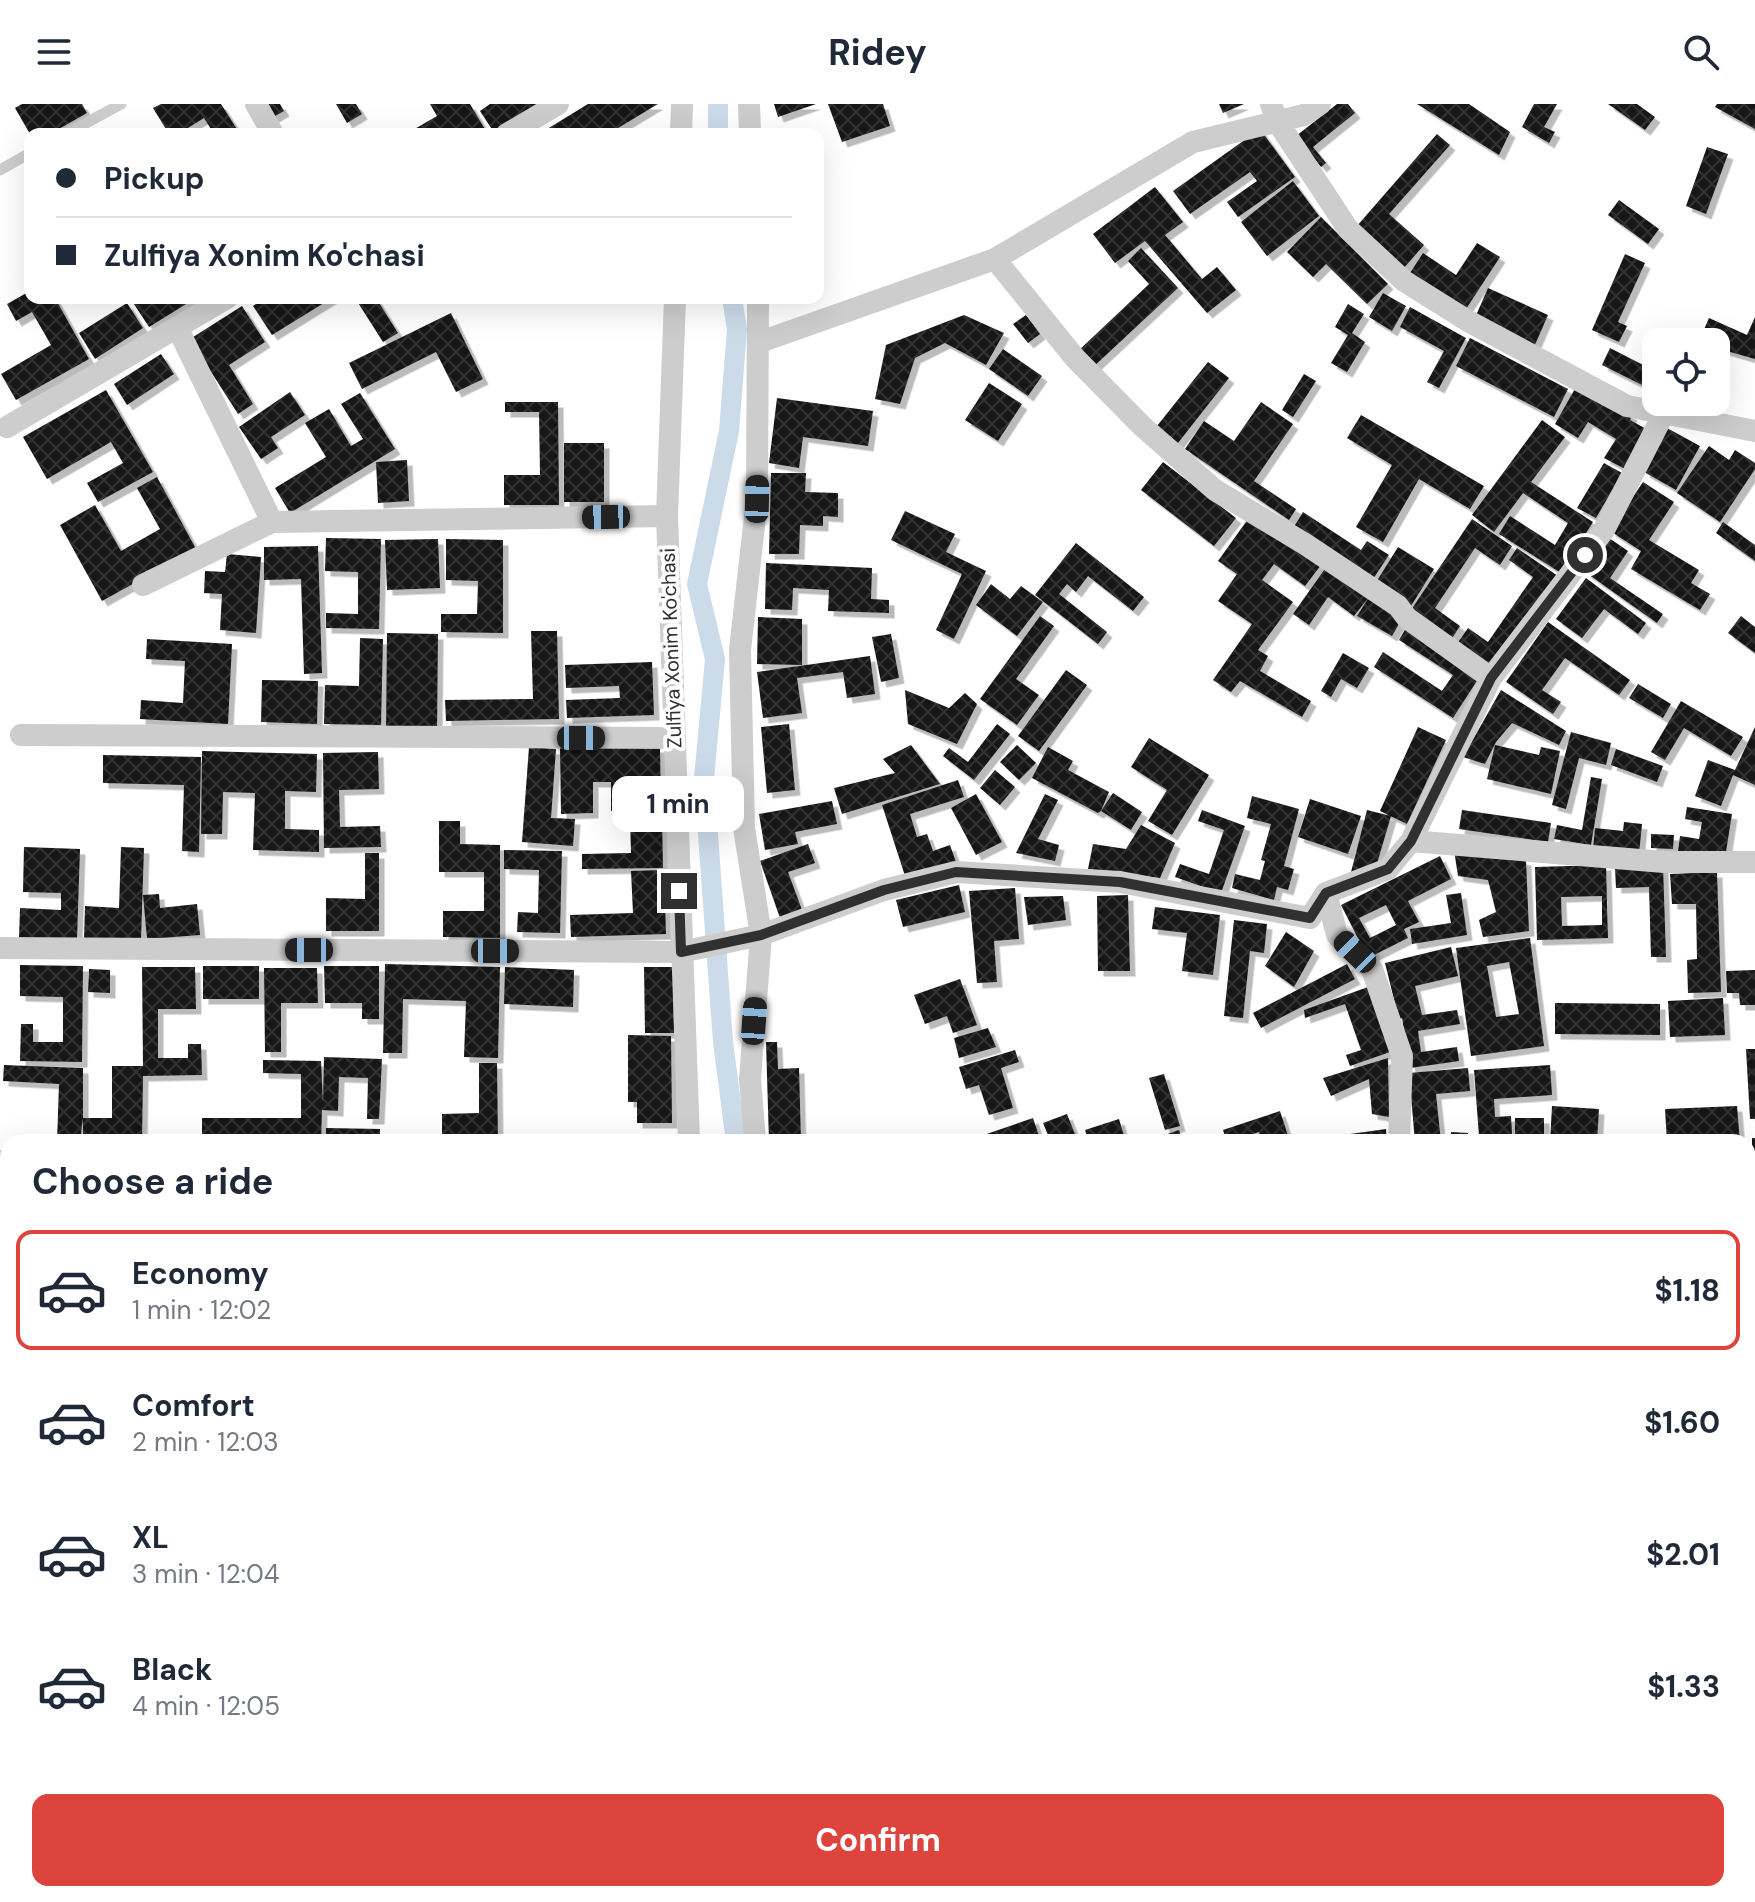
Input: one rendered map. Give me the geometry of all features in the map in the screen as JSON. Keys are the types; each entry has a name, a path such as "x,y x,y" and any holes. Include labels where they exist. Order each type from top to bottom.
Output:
{"street":[{"path":"256,104 270,128"},
{"path":"517,128 558,104"},
{"path":"681,128 682,104"},
{"path":"749,104 750,128"},
{"path":"760,342 995,259 1193,142 1274,112 1304,115 1320,104"},
{"path":"1274,112 1348,229 1404,281 1468,321 1627,406 1642,410"},
{"path":"995,259 1075,358 1142,426 1215,490 1305,544 1398,606 1407,618 1491,678"},
{"path":"7,427 217,304"},
{"name":"Zulfiya Xonim Ko'chasi","path":"675,304 667,516 675,738 688,951 689,1134"},
{"path":"754,1134 750,1079 754,937 744,828 740,650 757,499 758,304"},
{"path":"177,327 272,522"},
{"path":"0,948 688,951 754,937 884,890 956,872 1120,882 1310,918 1326,893 1388,869 1411,841 1491,678 1604,530 1662,416"},
{"path":"1669,416 1755,431"},
{"path":"143,585 272,522 667,516"},
{"path":"21,735 675,738"},
{"path":"1411,841 1664,862 1755,862"},
{"path":"1326,893 1337,935 1372,969 1402,1056 1399,1134"}],"lane":[{"path":"77,128 121,104"},
{"path":"0,170 24,156"}],"building":[{"path":"22,104 82,104 87,113 61,128 27,128 15,108"},
{"path":"161,104 221,104 236,128 210,128 204,118 188,128 165,128 153,108"},
{"path":"261,104 280,104 284,111 270,119"},
{"path":"336,104 356,104 362,114 347,123"},
{"path":"430,104 470,104 484,128 416,128 437,116"},
{"path":"490,104 539,104 504,128 491,128 480,111"},
{"path":"588,104 658,104 618,128 549,128"},
{"path":"774,104 816,104 778,117"},
{"path":"828,104 883,104 890,126 842,142"},
{"path":"1219,104 1244,104 1223,113"},
{"path":"1337,104 1348,104 1355,113 1313,147 1326,163 1321,167 1296,136"},
{"path":"1417,104 1469,104 1510,132 1499,155"},
{"path":"1534,104 1557,104 1544,127 1555,132 1549,143 1522,127"},
{"path":"1608,104 1637,104 1655,117 1645,130"},
{"path":"1717,104 1755,104 1755,129 1715,107"},
{"path":"1260,129 1295,177 1238,217 1227,202 1257,181 1250,172 1190,214 1173,191"},
{"path":"1437,134 1450,145 1389,214 1424,245 1404,268 1357,226"},
{"path":"1707,147 1728,154 1706,214 1686,206"},
{"path":"1293,181 1319,216 1267,256 1241,222"},
{"path":"1155,187 1183,222 1165,235 1202,279 1217,267 1236,290 1207,313 1145,241 1115,263 1093,234"},
{"path":"1619,200 1659,229 1648,244 1608,215"},
{"path":"1321,217 1388,284 1367,304 1326,264 1313,277 1287,252"},
{"path":"1477,243 1500,257 1466,309 1410,273 1423,253 1456,275"},
{"path":"1141,248 1178,288 1091,369 1076,353 1149,284 1128,261"},
{"path":"1625,254 1645,263 1618,322 1627,326 1619,342 1592,330"},
{"path":"1488,288 1548,315 1534,347 1474,320"},
{"path":"1383,293 1406,306 1392,331 1369,317"},
{"path":"24,294 24,304 58,304 89,359 16,400 1,374 51,345 32,312 16,321 7,304"},
{"path":"125,304 143,328 95,359 79,333"},
{"path":"134,304 186,304 149,327"},
{"path":"256,304 322,304 272,335 253,306"},
{"path":"359,304 380,304 398,333 383,342"},
{"path":"1348,304 1364,314 1352,333 1365,342 1347,372 1331,363 1348,335 1335,327"},
{"path":"242,306 265,342 229,365 253,404 238,414 190,339"},
{"path":"1410,307 1466,338 1439,388 1427,382 1444,351 1400,327"},
{"path":"451,313 483,379 456,392 436,352 362,389 349,363"},
{"path":"964,315 1004,333 986,365 945,343 915,358 900,404 875,399 886,345"},
{"path":"1026,315 1040,334 1028,343 1013,324"},
{"path":"1755,317 1755,359 1730,352 1730,328 1705,328 1709,318 1747,335"},
{"path":"1470,338 1568,389 1554,417 1456,366"},
{"path":"1610,348 1642,364 1642,385 1602,365"},
{"path":"1003,349 1042,376 1028,396 989,369"},
{"path":"161,354 174,374 127,405 114,384"},
{"path":"1208,362 1229,378 1178,443 1157,426"},
{"path":"1304,374 1316,381 1293,417 1282,410"},
{"path":"989,383 1022,404 998,441 965,420"},
{"path":"1576,387 1632,415 1630,420 1648,430 1625,469 1604,458 1616,439 1588,422 1578,438 1555,424"},
{"path":"106,390 153,472 98,502 87,483 123,463 111,442 47,479 23,437"},
{"path":"290,392 305,415 271,437 278,448 261,459 239,427"},
{"path":"360,393 395,449 290,513 275,488 326,457 305,423 329,409 351,446 363,439 341,404"},
{"path":"777,398 873,411 868,446 803,437 799,468 769,463"},
{"path":"505,402 558,402 559,505 504,505 504,475 540,475 539,412 505,412"},
{"path":"1261,402 1293,424 1254,481 1296,509 1289,520 1185,449 1204,421 1234,441"},
{"path":"1361,415 1484,486 1470,509 1419,479 1383,542 1356,527 1392,465 1347,438"},
{"path":"1542,420 1565,437 1531,482 1593,522 1561,573 1499,534 1510,516 1555,545 1568,523 1523,493 1494,532 1472,515"},
{"path":"1667,428 1700,446 1676,490 1644,472"},
{"path":"564,443 604,443 604,502 564,502"},
{"path":"1709,446 1729,460 1735,450 1755,463 1755,469 1720,522 1677,493"},
{"path":"407,460 409,501 378,503 376,462"},
{"path":"1163,462 1236,518 1214,546 1141,490"},
{"path":"1604,463 1622,473 1596,518 1577,508"},
{"path":"771,473 806,473 805,492 838,493 838,517 823,516 823,526 800,525 799,554 769,554"},
{"path":"157,477 196,549 102,601 60,525 95,505 121,551 160,529 137,488"},
{"path":"1643,482 1674,502 1649,540 1699,570 1691,583 1710,594 1700,610 1631,569 1641,551 1610,531"},
{"path":"905,511 955,534 946,552 986,571 954,639 936,630 962,574 891,540"},
{"path":"1303,512 1361,550 1367,541 1389,555 1373,579 1293,528"},
{"path":"1248,519 1321,565 1305,586 1274,564 1262,580 1293,602 1258,650 1268,656 1260,671 1311,701 1302,717 1240,681 1231,692 1213,680 1252,624 1218,601 1237,574 1218,561"},
{"path":"1472,519 1512,546 1500,565 1475,548 1435,608 1460,626 1449,643 1407,616"},
{"path":"1723,522 1755,545 1755,561 1716,533"},
{"path":"326,538 381,539 379,629 326,628 326,613 358,614 358,572 325,571"},
{"path":"1609,538 1628,551 1610,578 1663,614 1657,623 1585,572"},
{"path":"438,539 440,588 387,590 385,540"},
{"path":"446,539 503,540 503,633 441,632 441,614 477,614 478,581 446,580"},
{"path":"1076,543 1144,597 1133,611 1088,576 1076,592 1067,584 1059,594 1107,632 1098,644 1035,595"},
{"path":"318,546 322,673 304,674 301,579 264,580 264,547"},
{"path":"1398,547 1434,569 1411,606 1375,584"},
{"path":"1517,548 1558,576 1490,673 1454,648 1468,628 1488,642 1533,577 1509,560"},
{"path":"227,554 261,557 256,633 220,630 222,594 204,593 205,571 225,572"},
{"path":"766,563 872,568 871,599 889,600 889,613 828,611 829,590 793,588 792,610 765,609"},
{"path":"1329,563 1369,597 1354,616 1328,597 1309,625 1293,614"},
{"path":"1586,578 1646,623 1638,634 1604,609 1582,638 1556,619"},
{"path":"991,584 1010,599 1021,586 1043,602 1017,636 976,605"},
{"path":"1369,597 1403,617 1392,636 1357,616"},
{"path":"1040,616 1054,626 1016,679 1039,695 1017,725 980,699"},
{"path":"1741,616 1755,627 1755,653 1728,633"},
{"path":"758,617 802,619 802,665 757,664"},
{"path":"1548,622 1630,680 1619,695 1565,658 1542,690 1561,702 1553,714 1506,682"},
{"path":"1406,628 1480,676 1453,718 1374,667 1383,652 1442,691 1453,675 1399,640"},
{"path":"531,631 557,631 559,719 446,721 445,700 533,699"},
{"path":"387,633 438,634 437,731 386,730"},
{"path":"891,634 899,678 881,682 872,637"},
{"path":"360,638 383,639 381,725 324,724 325,685 359,686"},
{"path":"147,639 232,644 228,724 140,719 141,700 183,703 185,661 146,659"},
{"path":"1343,653 1369,668 1357,688 1341,679 1331,697 1321,691"},
{"path":"870,656 875,694 847,698 843,672 797,678 802,713 763,718 757,672"},
{"path":"652,662 654,715 567,718 566,700 620,698 619,686 566,688 565,665"},
{"path":"1066,670 1087,685 1039,751 1018,736"},
{"path":"262,680 318,681 317,724 261,722"},
{"path":"1638,684 1671,704 1663,718 1629,698"},
{"path":"905,690 949,708 965,693 977,704 957,744 908,724"},
{"path":"1501,690 1566,731 1559,745 1512,723 1496,742 1485,764 1463,757"},
{"path":"1681,701 1743,737 1731,756 1684,728 1665,760 1651,752"},
{"path":"789,724 795,790 767,793 761,727"},
{"path":"997,724 1010,734 974,780 943,756 949,748 968,762"},
{"path":"1418,727 1446,740 1407,824 1380,811"},
{"path":"1755,727 1755,785 1733,775 1721,806 1695,796 1708,760 1735,770"},
{"path":"1571,732 1611,743 1606,765 1579,758 1566,809 1552,805"},
{"path":"1149,738 1209,775 1172,835 1148,821 1167,790 1131,767"},
{"path":"911,745 940,784 842,814 834,788 895,773 883,759"},
{"path":"1017,745 1036,763 1019,780 1000,762"},
{"path":"1495,745 1539,755 1541,747 1560,751 1551,794 1487,779"},
{"path":"529,747 556,749 551,818 575,819 573,846 522,842"},
{"path":"660,747 661,811 611,811 611,782 593,782 593,813 561,814 560,748"},
{"path":"1048,747 1073,761 1068,770 1109,792 1101,811 1098,813 1032,778"},
{"path":"1616,749 1663,766 1657,782 1611,765"},
{"path":"202,751 317,754 316,792 285,791 285,829 319,830 319,852 253,850 255,793 223,792 222,834 201,834"},
{"path":"378,752 379,789 339,790 340,827 380,826 381,847 324,848 323,753"},
{"path":"103,755 201,757 199,852 182,851 184,785 103,783"},
{"path":"995,770 1015,787 1000,805 980,788"},
{"path":"1591,777 1602,779 1591,845 1554,839 1557,825 1582,830"},
{"path":"958,780 964,797 910,814 917,837 927,834 933,851 950,845 956,862 906,879 882,805"},
{"path":"1113,793 1142,812 1131,830 1101,811"},
{"path":"976,794 1002,842 976,855 951,808"},
{"path":"1045,794 1058,800 1038,839 1059,845 1055,861 1016,853"},
{"path":"1252,796 1299,809 1284,866 1294,869 1288,890 1277,887 1274,900 1232,888 1235,874 1260,880 1265,861 1261,860 1271,824 1247,818"},
{"path":"1310,799 1361,816 1348,854 1298,837"},
{"path":"832,801 837,824 795,832 798,844 765,850 759,814"},
{"path":"1687,807 1732,814 1725,858 1678,851 1680,836 1699,839 1702,822 1685,819"},
{"path":"1202,810 1245,826 1221,893 1175,877 1180,864 1209,874 1224,830 1198,821"},
{"path":"1367,810 1391,816 1376,867 1351,872"},
{"path":"1462,810 1551,823 1548,842 1459,829"},
{"path":"630,817 662,817 663,868 582,869 582,854 631,853"},
{"path":"439,821 460,821 460,844 500,845 500,938 443,937 443,911 484,911 484,872 439,872"},
{"path":"1624,822 1642,824 1639,854 1593,849 1595,828 1623,831"},
{"path":"1141,825 1175,843 1160,878 1088,869 1093,844 1126,849"},
{"path":"1651,834 1674,835 1673,849 1651,848"},
{"path":"808,844 815,863 788,872 802,910 780,918 760,861"},
{"path":"24,847 80,849 77,939 19,938 20,908 61,910 61,893 23,892"},
{"path":"121,847 144,848 141,940 84,939 85,906 119,908"},
{"path":"504,850 562,851 560,933 517,932 518,912 538,913 539,870 504,869"},
{"path":"1454,850 1526,860 1529,931 1483,937 1479,920 1496,912 1488,880 1458,876"},
{"path":"365,853 379,853 379,931 326,931 326,898 365,899"},
{"path":"1440,856 1451,879 1408,901 1419,922 1404,929 1408,938 1368,958 1341,905","holes":["1386,905 1396,925 1370,938 1359,918"]},
{"path":"1606,865 1608,938 1537,940 1535,867","holes":["1602,896 1602,925 1562,926 1561,897"]},
{"path":"1663,866 1666,957 1651,957 1649,887 1616,888 1615,868"},
{"path":"664,870 666,934 571,937 570,915 633,913 631,871"},
{"path":"1717,872 1721,992 1688,993 1687,960 1697,959 1696,904 1672,904 1670,874"},
{"path":"959,885 965,912 903,927 896,900"},
{"path":"1015,888 1019,939 994,941 997,982 977,983 969,891"},
{"path":"1461,893 1467,935 1412,944 1410,929 1451,923 1446,895"},
{"path":"159,894 160,908 197,904 200,935 147,939 143,895"},
{"path":"1128,895 1130,971 1098,971 1097,896"},
{"path":"1063,896 1066,920 1028,925 1024,897"},
{"path":"1155,907 1220,915 1213,975 1182,971 1187,933 1152,929"},
{"path":"1234,920 1267,924 1264,953 1250,951 1243,1018 1224,1016"},
{"path":"1286,932 1314,951 1294,987 1265,966"},
{"path":"1530,938 1544,1046 1471,1056 1456,948","holes":["1509,962 1519,1014 1496,1017 1487,966"]},
{"path":"1451,947 1458,976 1415,986 1422,1015 1457,1010 1460,1024 1418,1031 1421,1052 1457,1047 1459,1061 1410,1068 1402,1018 1399,1020 1385,963"},
{"path":"385,964 500,967 498,1058 464,1057 466,1001 403,999 402,1053 383,1053"},
{"path":"1347,964 1355,979 1261,1028 1253,1013"},
{"path":"20,965 83,966 82,1062 20,1061 21,1024 33,1024 33,1042 63,1042 63,997 20,996"},
{"path":"203,966 259,966 259,999 203,999"},
{"path":"324,966 379,966 379,1019 362,1019 362,1003 325,1003"},
{"path":"142,967 195,967 196,1009 158,1009 158,1058 188,1058 188,1044 201,1044 202,1075 143,1076 142,1134 83,1134 83,1118 112,1118 112,1066 143,1066"},
{"path":"505,967 574,970 573,1007 504,1004"},
{"path":"644,967 673,967 674,1033 645,1033"},
{"path":"264,968 317,968 318,1003 281,1003 281,1052 265,1052"},
{"path":"89,969 110,970 110,993 88,992"},
{"path":"1755,970 1755,1005 1740,1005 1739,993 1727,993 1726,971"},
{"path":"960,979 977,1025 953,1033 947,1016 925,1024 914,995"},
{"path":"1368,987 1393,1051 1350,1066 1346,1055 1361,1050 1345,1004 1305,1018 1304,1010"},
{"path":"1723,998 1725,1035 1670,1037 1668,1001"},
{"path":"1555,1003 1660,1004 1660,1035 1555,1034"},
{"path":"988,1028 996,1047 959,1058 954,1038"},
{"path":"628,1035 671,1036 672,1123 637,1123 637,1102 628,1102"},
{"path":"766,1042 777,1042 778,1069 799,1068 801,1134 769,1134"},
{"path":"1746,1049 1755,1049 1755,1119 1750,1119"},
{"path":"1015,1050 1019,1062 1001,1068 1013,1108 989,1115 979,1085 966,1089 959,1067"},
{"path":"324,1057 382,1059 379,1119 367,1119 368,1078 339,1077 338,1111 322,1110 321,1134 202,1134 202,1118 301,1118 301,1074 263,1073 263,1060 321,1061 323,1102"},
{"path":"1388,1058 1389,1117 1372,1114 1369,1079 1331,1096 1323,1078"},
{"path":"479,1063 497,1063 498,1134 442,1134 442,1114 479,1113"},
{"path":"4,1065 83,1068 81,1134 57,1134 59,1084 3,1081"},
{"path":"1550,1065 1552,1095 1494,1099 1495,1117 1511,1116 1512,1134 1479,1134 1474,1070"},
{"path":"1468,1068 1470,1091 1436,1094 1440,1134 1414,1134 1409,1073"},
{"path":"1164,1074 1180,1126 1165,1130 1149,1078"},
{"path":"1552,1106 1599,1109 1597,1134 1550,1134"},
{"path":"1737,1106 1739,1134 1667,1134 1665,1109"},
{"path":"1280,1111 1287,1134 1224,1134 1223,1130"},
{"path":"1067,1114 1075,1134 1048,1134 1043,1123"},
{"path":"1033,1118 1038,1134 987,1134"},
{"path":"1515,1118 1544,1118 1544,1134 1515,1134"},
{"path":"1119,1119 1124,1134 1086,1134 1085,1130"},
{"path":"326,1128 380,1129 380,1134 326,1134"},
{"path":"1386,1129 1386,1134 1350,1134"}],"waterway":[{"path":"718,104 718,128"},
{"path":"733,304 737,329 729,431 697,584 715,659 704,779 723,1042 735,1134"}],"route":[{"path":"679,891 681,952 761,935 884,890 956,872 1120,882 1310,918 1326,893 1388,869 1411,841 1491,678 1585,555"}]}
